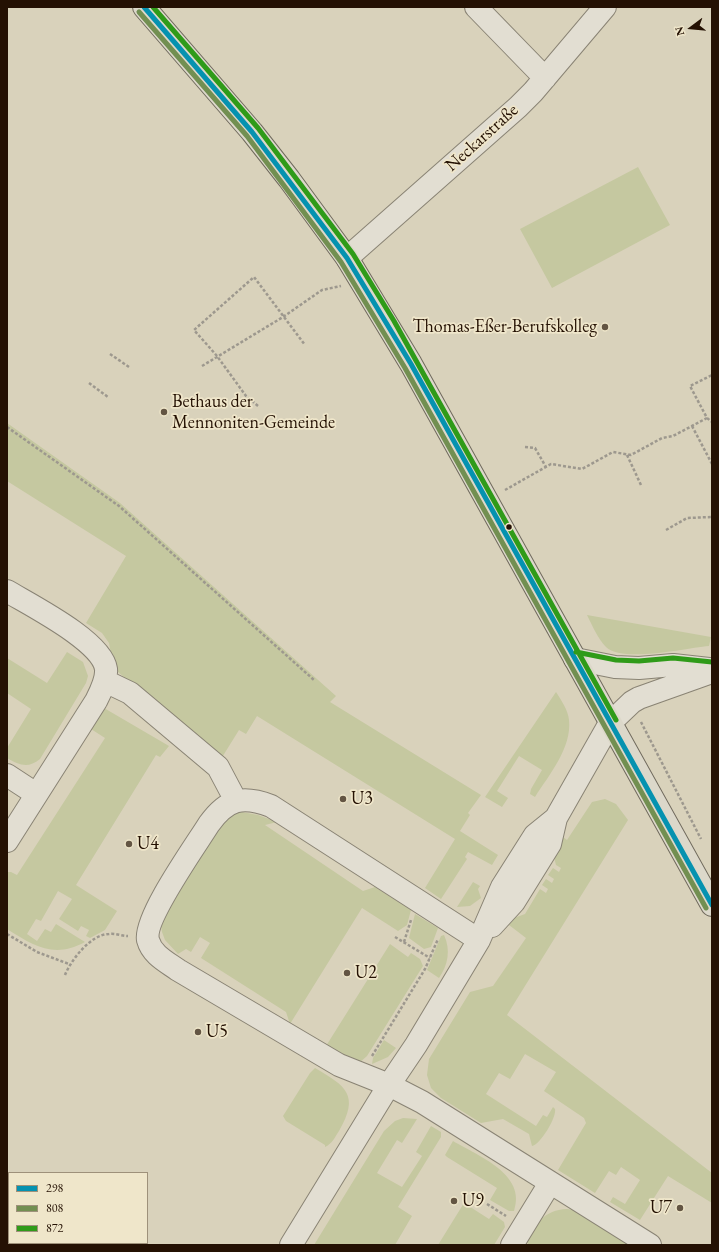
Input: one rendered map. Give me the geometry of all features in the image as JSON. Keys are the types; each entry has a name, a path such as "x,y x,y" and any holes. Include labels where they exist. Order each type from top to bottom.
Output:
{"main road":[{"path":"144,7 252,132 289,179 347,258 388,324 712,904"}],"street":[{"path":"476,7 546,78"},
{"name":"Neckarstraße","path":"347,258 518,107 546,78 605,7"},
{"path":"7,591 87,642 102,658 106,669 105,681 96,701 7,841"},
{"path":"575,659 616,667 639,668 673,665 712,671"},
{"path":"291,1245 389,1085 416,1046 479,940 502,887 534,835 556,818 610,723 632,702 664,688 712,671"},
{"path":"105,681 130,694 218,767 236,801"},
{"path":"7,775 36,794"},
{"path":"479,940 271,806 248,799 236,801 226,805 216,813 157,908 150,922 148,940 152,950 172,966 339,1065 389,1085 422,1102 650,1245"},
{"path":"512,1245 550,1183"}],"path":[{"path":"258,406 246,396 217,356 194,330 254,277 305,345"},
{"path":"202,366 283,317 322,290 360,280"},
{"path":"110,354 129,367"},
{"path":"712,375 690,386 707,418 712,422"},
{"path":"89,383 108,397"},
{"path":"487,500 551,464 582,469 613,452 631,455 662,438 673,436 707,418"},
{"path":"692,426 712,464"},
{"path":"7,427 119,506 314,680"},
{"path":"525,447 534,448 546,467"},
{"path":"627,454 641,485"},
{"path":"666,530 687,518 712,517"},
{"path":"632,702 659,759 705,845"},
{"path":"360,1073 430,958 446,920"},
{"path":"7,934 37,952 69,964"},
{"path":"64,974 69,964 87,945 100,936 109,934 148,940"},
{"path":"395,937 430,958"}],"green space":[{"path":"638,167 670,225 552,288 520,229"},
{"path":"7,423 120,503 336,696 330,702 481,795 468,813 470,815 460,831 498,855 492,865 468,852 465,857 467,859 441,899 425,888 455,839 257,716 246,734 239,730 221,759 118,672 113,665 109,643 102,633 86,623 126,556 7,481"},
{"path":"587,615 711,637 709,646 640,654 614,652 603,644"},
{"path":"67,652 83,662 88,676 86,683 40,759 27,765 16,763 7,758 7,748 31,709 7,693 7,658 47,683"},
{"path":"556,692 566,709 569,720 567,741 563,751 553,770 535,797 530,794 531,789 542,770 519,756 497,791 508,798 502,807 485,797"},
{"path":"104,708 169,746 160,757 156,755 76,885 117,911 105,930 90,938 86,936 89,930 81,926 78,931 59,919 72,899 58,891 41,921 36,919 27,934 37,941 45,929 51,932 56,924 85,942 64,950 44,948 26,941 7,929 7,872 17,875 105,738 91,729"},
{"path":"605,799 616,804 628,820 507,1015 712,1173 712,1203 668,1176 640,1220 610,1202 613,1197 625,1204 640,1180 621,1167 616,1175 609,1171 595,1193 558,1170 586,1123 584,1118 544,1091 556,1072 525,1054 510,1079 499,1073 486,1094 536,1126 543,1115 547,1117 553,1107 555,1109 551,1124 539,1141 532,1146 529,1134 503,1119 481,1123 441,1098 431,1088 427,1075 429,1059 470,992 493,986 526,938 509,925 514,918 525,914 540,889 546,893 548,889 542,885 546,879 552,883 554,879 548,875 553,868 559,872 561,868 556,865 553,853 563,837 567,840 592,802"},
{"path":"242,812 258,815 277,822 265,825 363,891 375,887 411,910 407,925 398,931 362,908 290,1024 286,1012 201,958 210,943 200,937 191,952 186,949 178,954 165,940 162,932 161,926 168,903 219,823 234,814"},
{"path":"473,882 480,886 478,889 481,898 470,906 457,907"},
{"path":"415,914 438,928 431,947 424,949 409,938"},
{"path":"444,935 448,957 445,968 439,978 427,970 441,936"},
{"path":"390,944 408,957 411,953 420,959 423,966 367,1056 358,1064 326,1046"},
{"path":"384,1040 396,1048 388,1057 372,1064 373,1058"},
{"path":"315,1068 342,1086 349,1100 345,1119 339,1131 330,1144 325,1147 325,1145 286,1121 283,1116 310,1073"},
{"path":"403,1118 417,1119 402,1143 397,1140 377,1173 402,1187 422,1156 416,1152 431,1126 441,1132 441,1137 398,1207 412,1216 395,1245 314,1245 384,1131 395,1121"},
{"path":"453,1141 487,1160 507,1177 513,1187 516,1198 514,1211 509,1211 490,1200 497,1188 445,1155"},
{"path":"464,1203 489,1219 493,1214 504,1222 505,1227 494,1245 438,1245"},
{"path":"559,1210 575,1210 632,1245 530,1245 524,1241 541,1219 546,1215"}],"transit line":[{"name":"298","path":"144,7 252,132 347,258 411,364 712,905"},
{"name":"872","path":"153,7 258,128 353,254 394,321 616,720"},
{"name":"808","path":"139,12 247,136 341,262 405,368 706,908"},
{"name":"872","path":"576,652 616,660 639,661 673,658 712,662"}],"place":[{"name":"Thomas-Eßer-Berufskolleg","path":"605,327"},
{"name":"Bethaus der Mennoniten-Gemeinde","path":"164,412"},
{"name":"U3","path":"343,799"},
{"name":"U4","path":"129,844"},
{"name":"U2","path":"347,973"},
{"name":"U5","path":"198,1032"},
{"name":"U9","path":"454,1201"},
{"name":"U7","path":"680,1208"}]}
